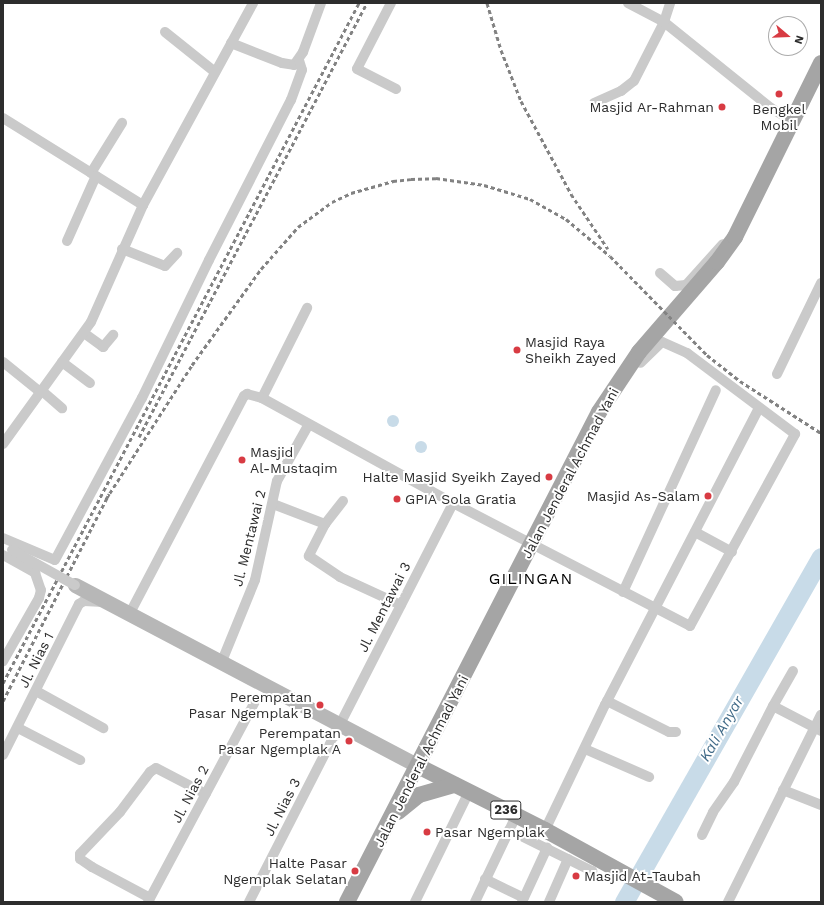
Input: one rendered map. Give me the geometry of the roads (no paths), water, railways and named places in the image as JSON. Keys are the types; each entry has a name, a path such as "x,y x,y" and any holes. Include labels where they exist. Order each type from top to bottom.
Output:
{"main road":[{"name":"Jalan Jenderal Achmad Yani","path":"347,902 533,544 570,466 612,390 639,352 717,262 735,237 821,63"},
{"path":"75,585 222,661 418,766"},
{"name":"236","path":"418,766 545,830 676,902"},
{"path":"388,824 405,805 419,795 462,788"}],"street":[{"path":"3,444 40,391 84,333 96,312 122,249 143,205 253,3"},
{"path":"231,43 282,64 294,65 299,60 321,3"},
{"path":"391,3 357,69 396,89"},
{"path":"628,3 664,22 771,108 793,121"},
{"path":"594,102 621,91 634,81 664,22 670,3"},
{"path":"165,32 215,72"},
{"path":"3,538 55,560 142,398 209,260 291,100 302,70 299,60"},
{"path":"3,118 143,205"},
{"path":"67,241 93,174 122,123"},
{"path":"660,273 675,286 686,285 721,245 735,237"},
{"path":"122,249 165,266 177,253"},
{"path":"778,374 821,283"},
{"path":"262,398 306,308"},
{"path":"84,333 103,347 113,335"},
{"path":"130,613 244,396 248,394 262,398 453,503 690,626 732,552 795,434 687,353 662,342 612,390"},
{"path":"3,362 62,408"},
{"path":"62,362 90,382"},
{"path":"623,592 716,390"},
{"path":"545,830 607,701 759,408"},
{"name":"Jl. Mentawai 2","path":"222,661 251,591 273,504 277,481 309,424"},
{"path":"343,501 326,524 309,556 340,576 401,604"},
{"name":"Jl. Mentawai 3","path":"340,724 453,503"},
{"path":"273,504 326,524"},
{"path":"695,532 732,552"},
{"path":"3,545 8,553 35,573 41,590 39,598 3,661"},
{"path":"8,553 75,585"},
{"name":"Jl. Nias 1","path":"3,755 18,728 79,604 84,601 108,602"},
{"path":"702,835 713,812 734,782 773,706 794,671"},
{"path":"36,691 103,728"},
{"name":"Jl. Nias 2","path":"149,900 256,700"},
{"path":"607,701 669,732 676,732"},
{"path":"773,706 818,729"},
{"path":"728,902 783,790 818,729 821,715"},
{"name":"Jl. Nias 3","path":"249,902 340,724"},
{"path":"18,728 80,760"},
{"path":"585,749 649,776"},
{"path":"149,900 92,867 80,859 80,854 120,812 150,772 156,768 206,794"},
{"path":"415,902 462,788"},
{"path":"783,790 821,805"},
{"path":"475,902 516,816"},
{"path":"509,830 592,871 590,876"},
{"path":"486,879 523,900 547,848"},
{"path":"549,902 568,859"}],"water":[{"path":"393,415 397,417 399,421 397,425 393,427 389,425 387,421 389,417"},
{"path":"421,441 425,443 427,447 425,451 421,453 417,451 415,447 417,443"}],"waterway":[{"name":"Kali Anyar","path":"624,902 821,557"}],"railway":[{"path":"3,683 359,3"},
{"path":"139,437 367,3"},
{"path":"487,3 501,50 521,101 571,194 608,249"},
{"path":"106,499 192,365 261,269 298,227 332,202 351,193 393,181 411,179 436,178 484,185 530,199 566,219 610,256 707,355 740,381 821,433"},
{"path":"3,701 109,494"}],"place":[{"name":"Bengkel Mobil","path":"779,94"},
{"name":"Masjid Ar-Rahman","path":"722,107"},
{"name":"Masjid Raya Sheikh Zayed","path":"517,350"},
{"name":"Masjid Al-Mustaqim","path":"242,460"},
{"name":"Halte Masjid Syeikh Zayed","path":"549,477"},
{"name":"Masjid As-Salam","path":"708,496"},
{"name":"GPIA Sola Gratia","path":"397,499"},
{"name":"Perempatan Pasar Ngemplak B","path":"320,705"},
{"name":"Perempatan Pasar Ngemplak A","path":"349,741"},
{"name":"Pasar Ngemplak","path":"427,832"},
{"name":"Halte Pasar Ngemplak Selatan","path":"355,871"},
{"name":"Masjid At-Taubah","path":"576,876"}],"district":[{"name":"GILINGAN","path":"531,579"}]}
